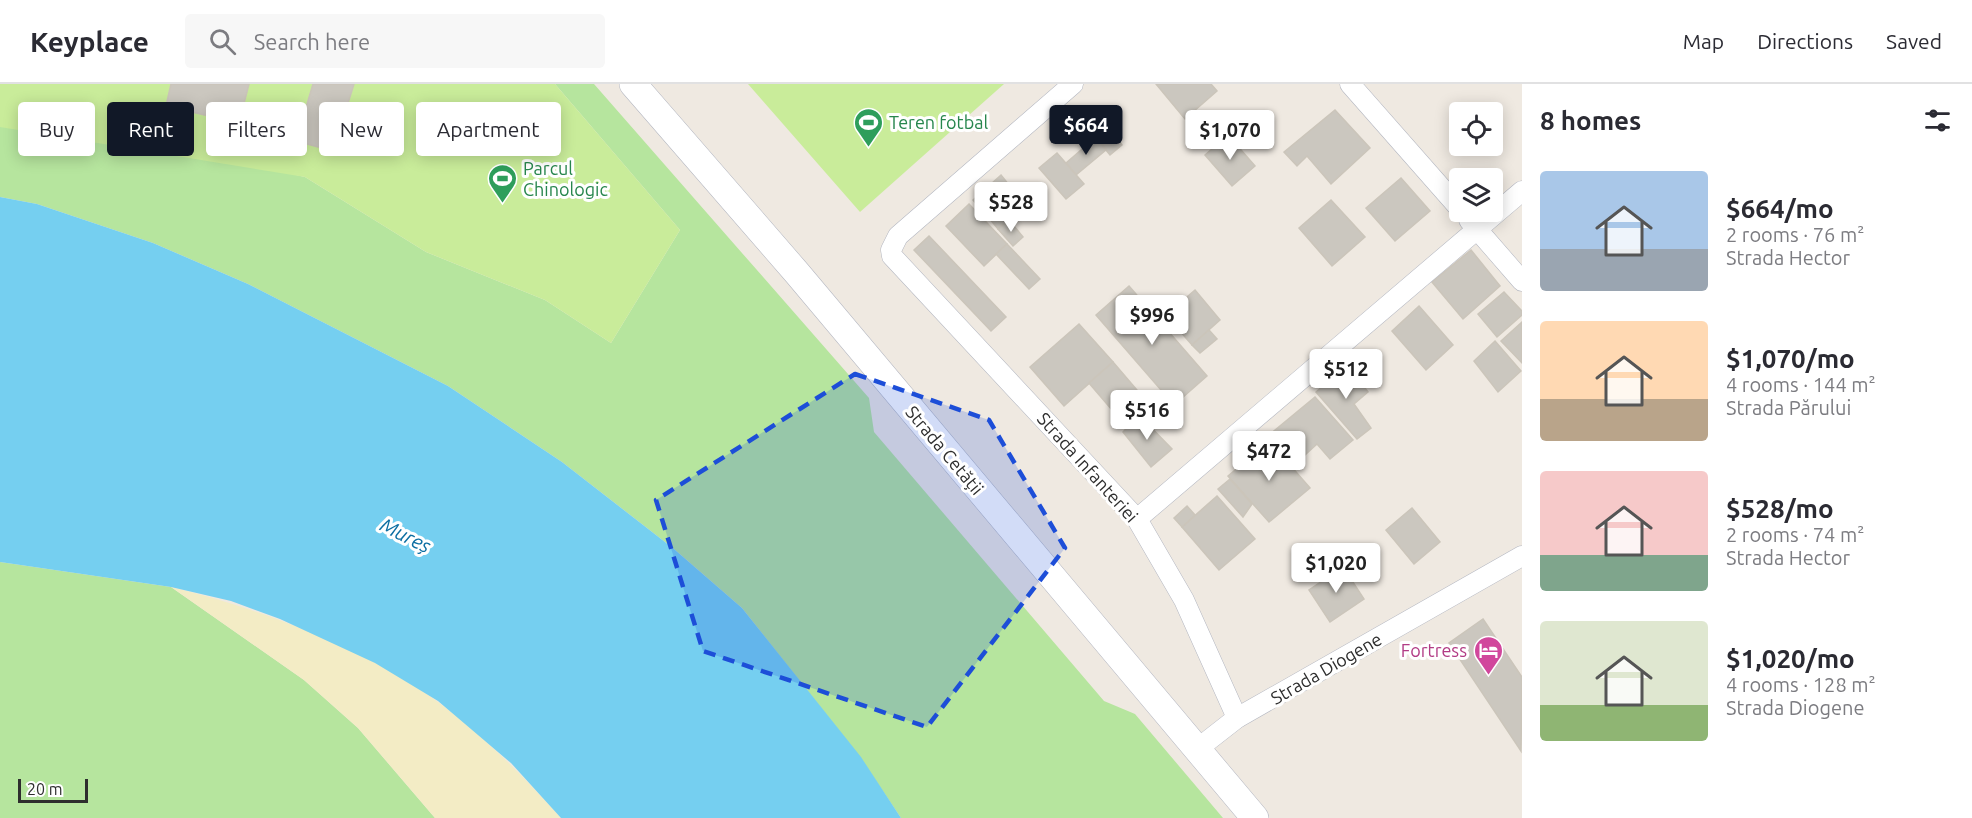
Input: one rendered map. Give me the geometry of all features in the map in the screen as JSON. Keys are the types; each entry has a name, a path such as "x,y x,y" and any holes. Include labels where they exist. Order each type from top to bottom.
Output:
{"street":[{"name":"Strada Cetății","path":"633,84 804,282 1255,818"},
{"name":"Strada Infanteriei","path":"1072,84 898,236 891,250 898,263 1137,519 1184,600 1237,718"},
{"path":"1350,84 1449,197"},
{"path":"1137,519 1522,191"},
{"path":"1471,222 1522,281"},
{"name":"Strada Diogene","path":"1196,750 1237,718 1522,556"}],"highlighted area":[{"path":"855,374 989,420 1065,548 927,727 703,651 656,500"}],"green space":[{"name":"Parcul Chinologic","path":"0,84 555,84 680,230 611,343 545,300 426,252 305,177 177,156 194,156 194,102 107,102 107,145 95,143 95,102 18,102 18,130 0,127"},
{"path":"555,84 594,84 869,398 874,432 1104,701 1135,714 1223,818 901,818 860,757 742,608 674,549 562,462 448,386 248,284 153,243 37,204 0,197 0,108 18,112 18,156 95,156 95,129 107,132 107,156 194,156 194,152 305,177 426,252 545,300 611,343 680,230"},
{"name":"Teren fotbal","path":"748,84 1004,84 860,212"},
{"path":"0,562 171,587 304,680 358,728 435,818 0,818"}],"sand":[{"path":"171,587 275,618 345,647 409,682 455,715 487,743 561,818 435,818 358,728 304,680"}],"water":[{"name":"Mureș","path":"0,197 37,204 153,243 248,284 448,386 562,462 674,549 742,608 861,757 901,818 561,818 511,763 438,701 375,663 280,619 231,601 171,587 0,562"}],"building":[{"path":"171,84 249,84 244,102 206,102 206,115 194,113 194,102 167,102"},
{"path":"313,84 354,84 348,102 319,102 319,147 307,144 307,104"},
{"path":"1156,84 1211,84 1217,91 1185,119"},
{"path":"1335,110 1370,148 1331,184 1307,156 1297,166 1284,152"},
{"path":"1100,118 1122,145 1110,155 1088,128"},
{"path":"1228,135 1255,166 1232,186 1205,155"},
{"path":"1096,137 1106,150 1076,175 1066,163"},
{"path":"1057,153 1084,184 1066,199 1039,168"},
{"path":"1001,175 1017,195 989,218 973,200"},
{"path":"1401,178 1430,211 1395,241 1366,208"},
{"path":"1331,200 1365,237 1332,266 1299,228"},
{"path":"969,204 1007,244 984,266 946,226"},
{"path":"1006,204 1016,214 998,229 989,218"},
{"path":"1009,220 1023,237 1013,246 998,229"},
{"path":"929,236 1006,317 991,331 914,250"},
{"path":"1007,244 1040,279 1029,289 996,254"},
{"path":"1471,250 1500,286 1463,319 1432,282"},
{"path":"1129,286 1207,376 1174,405 1096,315"},
{"path":"1195,290 1220,320 1192,345 1166,315"},
{"path":"1504,292 1522,311 1522,315 1497,337 1478,314"},
{"path":"1419,306 1453,345 1426,370 1392,331"},
{"path":"1522,322 1522,363 1501,341"},
{"path":"1079,324 1113,362 1064,406 1030,367"},
{"path":"1209,330 1217,339 1200,353 1192,345"},
{"path":"1495,341 1521,371 1498,392 1474,361"},
{"path":"1113,362 1142,396 1118,417 1089,383"},
{"path":"1347,365 1368,392 1354,404 1371,428 1357,439 1316,392"},
{"path":"1315,397 1353,440 1330,459 1317,444 1293,466 1269,435"},
{"path":"1139,415 1172,449 1151,467 1123,432"},
{"path":"1269,441 1310,488 1269,522 1228,476"},
{"path":"1230,479 1252,504 1243,517 1218,489"},
{"path":"1217,496 1255,539 1219,570 1182,527"},
{"path":"1187,506 1195,515 1182,527 1174,518"},
{"path":"1412,508 1440,542 1414,564 1386,530"},
{"path":"1343,567 1364,599 1330,622 1309,590"},
{"path":"1483,619 1522,677 1521,751 1449,643"}],"place":[{"name":"Teren fotbal","path":"868,148"},
{"name":"Parcul Chinologic","path":"502,204"},
{"name":"Fortress","path":"1488,676"}]}
